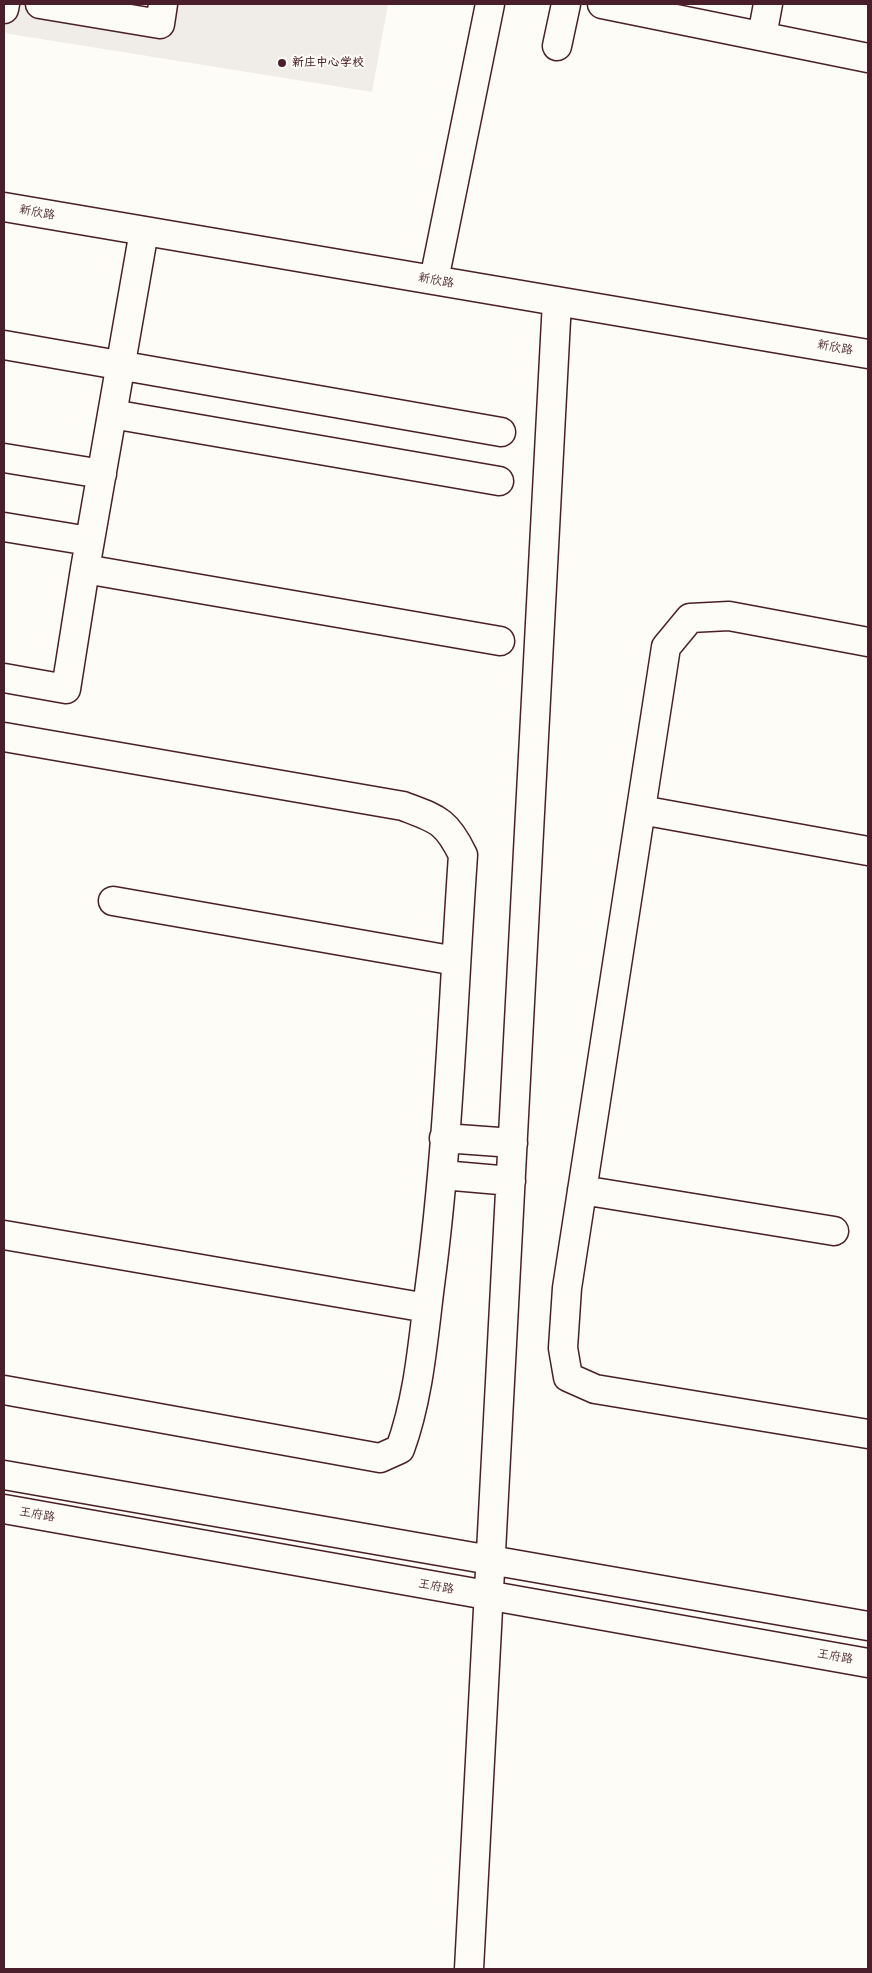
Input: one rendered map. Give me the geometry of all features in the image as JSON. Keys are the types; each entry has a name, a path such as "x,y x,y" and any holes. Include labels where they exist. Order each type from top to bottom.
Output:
{"street":[{"path":"4,9 5,4"},
{"path":"40,4 160,24 164,4"},
{"path":"434,280 490,4"},
{"path":"558,46 566,4"},
{"path":"602,4 868,58"},
{"path":"762,36 768,4"},
{"name":"新欣路","path":"4,207 868,354"},
{"path":"4,678 66,689 84,569 144,231"},
{"path":"468,1969 557,301"},
{"path":"4,345 501,432"},
{"path":"112,414 499,481"},
{"path":"4,458 102,474"},
{"path":"4,527 89,541"},
{"path":"84,569 500,640"},
{"path":"868,642 728,616 690,618 666,647 567,1288 564,1348 568,1377 595,1389 868,1434"},
{"path":"4,737 403,806 437,819 453,834 463,855 440,1210 420,1370 408,1426 400,1449 380,1458 4,1390"},
{"path":"641,810 868,851"},
{"path":"113,901 456,961"},
{"path":"444,1138 513,1144"},
{"path":"442,1175 511,1181"},
{"path":"582,1190 834,1231"},
{"path":"4,1235 427,1308"},
{"path":"4,1475 868,1626"},
{"name":"王府路","path":"4,1509 868,1663"}],"shaded area":[{"name":"新庄中心学校","path":"4,4 388,4 372,92 4,33"}],"place":[{"name":"新庄中心学校","path":"282,63"}]}
